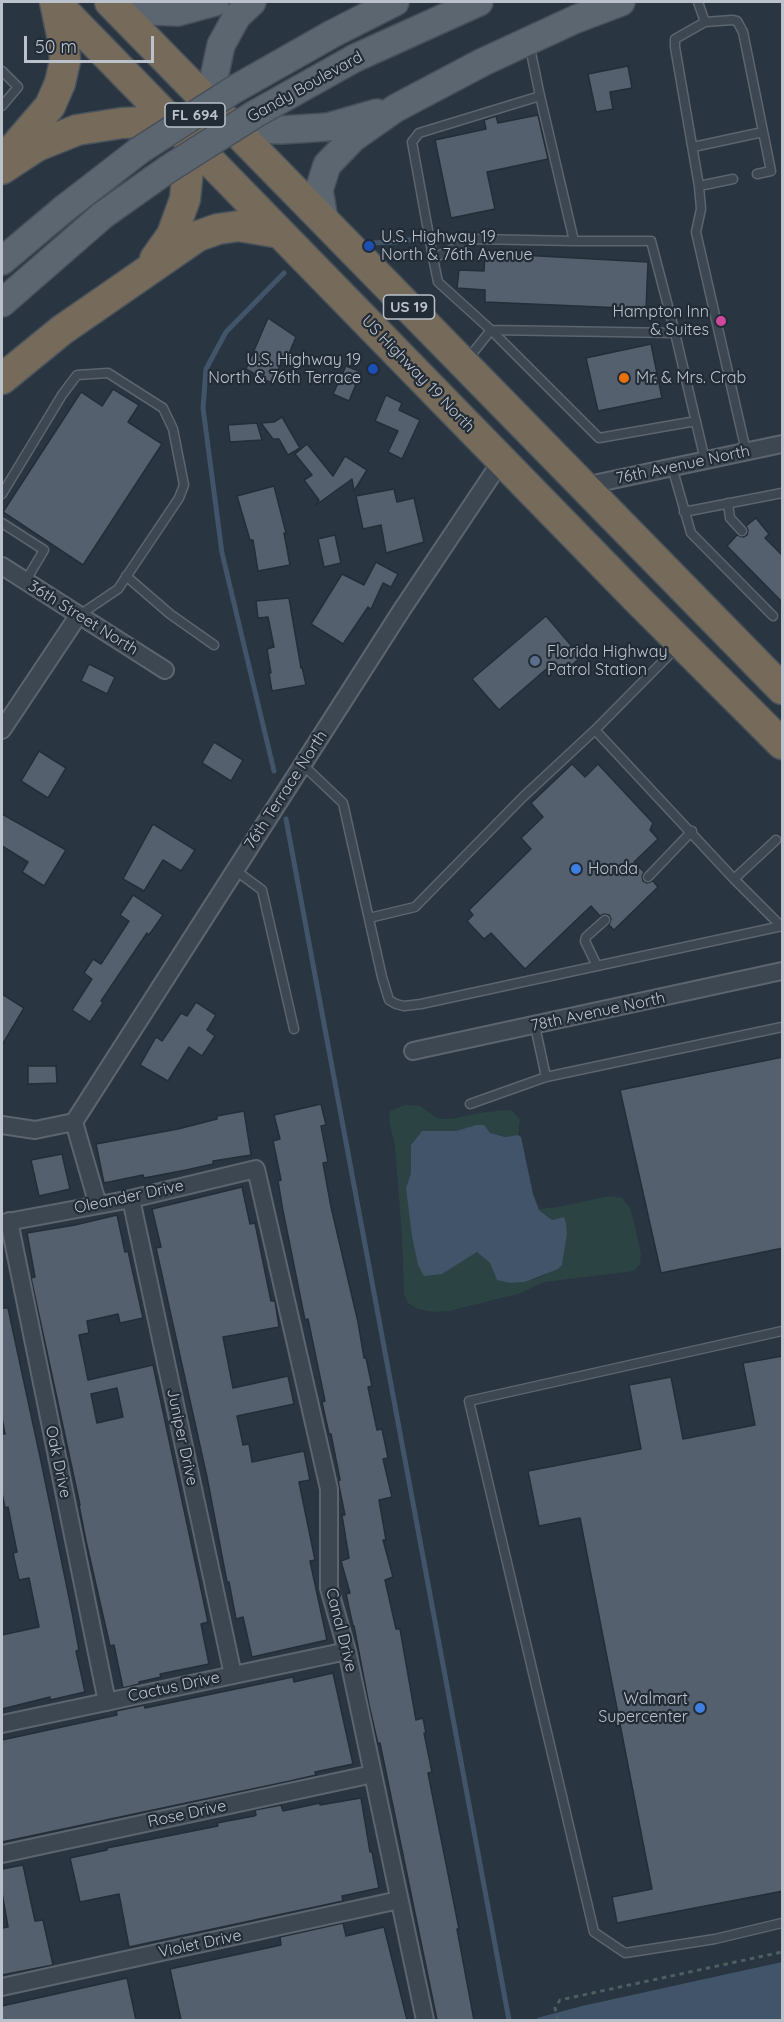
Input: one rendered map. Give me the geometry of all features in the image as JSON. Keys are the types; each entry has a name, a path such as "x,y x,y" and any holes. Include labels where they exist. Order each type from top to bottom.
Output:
{"highway":[{"path":"2,162 50,106 60,83 65,61 64,44 55,2"},
{"name":"US Highway 19 North","path":"55,2 146,95 199,123 216,166 681,644 783,744"},
{"path":"111,3 177,71 199,123 185,198 172,235 144,273"},
{"path":"2,169 37,146 77,130 122,123 199,123"},
{"name":"US 19","path":"199,123 256,151 783,689"},
{"path":"2,379 62,330 198,236 218,229 239,226 280,232"}],"main road":[{"path":"111,3 148,11 178,12 215,2"},
{"path":"252,2 237,16 221,45 199,123 281,130 328,127 396,108"},
{"name":"Gandy Boulevard","path":"2,261 65,208 140,150 235,89 332,34 395,2"},
{"name":"Gandy Boulevard","path":"2,303 104,215 168,169 255,114 355,58 479,2"},
{"path":"324,219 319,190 327,165 353,138 396,108 528,40 621,2"}],"street":[{"name":"76th Avenue North","path":"584,486 782,445"},
{"name":"76th Terrace North","path":"74,1122 440,551 502,460"},
{"name":"36th Street North","path":"2,566 165,670"},
{"path":"2,730 78,616"},
{"name":"78th Avenue North","path":"413,1051 783,971"},
{"path":"2,1125 35,1130 74,1122 98,1205"},
{"name":"Oleander Drive","path":"5,1222 131,1199 256,1169"},
{"name":"Canal Drive","path":"256,1169 329,1489 329,1588 347,1651 424,2020"},
{"name":"Juniper Drive","path":"131,1199 233,1675"},
{"name":"Oak Drive","path":"5,1222 107,1702"},
{"name":"Cactus Drive","path":"2,1724 347,1651"},
{"name":"Rose Drive","path":"2,1854 373,1774"},
{"name":"Violet Drive","path":"2,1987 399,1900"}],"lane":[{"path":"698,2 705,22"},
{"path":"746,451 696,232 701,209 699,186 675,47 675,39 705,22 732,20 740,25 771,171 757,174"},
{"path":"528,40 574,241"},
{"path":"2,71 18,87 2,106"},
{"path":"540,96 419,133 412,142 438,282 491,330 599,438 696,421"},
{"path":"693,147 763,132"},
{"path":"699,186 733,179"},
{"path":"433,258 475,239 651,241 705,460"},
{"path":"491,330 675,333"},
{"path":"464,364 491,330"},
{"path":"2,494 62,395 77,375 108,373 163,408 173,429 184,485 179,498 118,589 78,616"},
{"path":"672,467 691,533 773,616"},
{"path":"684,512 783,493"},
{"path":"728,504 730,518 742,531"},
{"path":"2,523 44,550 25,582"},
{"path":"126,576 170,614 214,645"},
{"path":"369,918 415,907 681,644"},
{"path":"595,730 692,831 734,879 782,926"},
{"path":"303,765 343,803 389,1000 396,1004 404,1006 421,1004 782,926"},
{"path":"648,877 692,831"},
{"path":"734,879 776,840"},
{"path":"235,870 262,890 294,1029"},
{"path":"597,966 585,941 586,937 605,920"},
{"path":"535,1026 546,1077"},
{"path":"470,1104 546,1077 783,1027"},
{"path":"783,1331 469,1401 594,1932 625,1953 715,1939 783,1923"}],"path":[{"path":"558,2020 555,2008 560,2000 783,1952"}],"green space":[{"path":"405,1105 420,1106 438,1119 452,1119 506,1110 513,1111 520,1120 518,1135 505,1137 490,1133 476,1125 456,1131 422,1131 411,1145 411,1173 406,1188 442,1274 477,1252 490,1263 497,1280 510,1283 525,1282 543,1276 562,1265 567,1234 564,1217 552,1220 538,1209 610,1196 622,1198 631,1210 641,1253 640,1264 634,1271 544,1282 521,1293 449,1311 434,1312 418,1309 408,1303 404,1294 395,1147 389,1120 390,1111"}],"water":[{"path":"484,1125 490,1133 505,1137 518,1135 521,1137 533,1194 539,1210 552,1220 564,1217 566,1223 567,1234 562,1265 558,1269 525,1282 510,1283 497,1280 490,1263 477,1252 442,1274 424,1276 418,1265 412,1236 406,1188 411,1173 411,1145 422,1131 456,1131"},
{"path":"782,1962 782,2020 538,2020 537,2018 582,2006"}],"building":[{"path":"628,66 632,88 610,92 613,109 596,112 588,74"},
{"path":"538,115 548,159 487,172 495,209 451,218 435,140 486,129 484,120 496,116 498,123"},
{"path":"485,253 648,262 646,309 485,302 485,290 457,288 459,270 484,271"},
{"path":"268,318 296,337 285,363 282,362 271,383 246,369"},
{"name":"Mr. & Mrs. Crab","path":"651,344 662,398 598,411 586,358"},
{"path":"346,366 361,372 349,401 333,394"},
{"path":"113,389 139,405 128,422 162,444 83,565 3,512 81,392 102,406"},
{"path":"386,395 402,403 399,410 420,420 402,459 388,452 398,431 375,421"},
{"path":"282,417 300,448 288,455 279,439 273,439 261,423 274,422"},
{"path":"257,423 262,440 230,442 228,425"},
{"path":"307,444 333,476 345,456 367,470 354,491 352,479 316,505 319,500 304,480 312,475 295,454"},
{"path":"274,486 286,533 284,533 290,565 258,571 253,540 250,540 237,496"},
{"path":"394,489 397,502 414,498 424,542 386,553 381,525 363,529 356,496"},
{"path":"756,518 769,534 765,538 783,556 783,603 727,546 737,535 743,537 747,535 746,526"},
{"path":"335,535 341,563 324,567 318,539"},
{"path":"376,562 398,574 391,587 383,583 371,609 368,607 343,644 311,624 342,574 364,585"},
{"path":"289,598 306,685 272,691 267,649 274,647 268,617 258,618 256,601"},
{"name":"Florida Highway Patrol Station","path":"546,616 581,657 560,675 551,665 499,710 472,679"},
{"path":"89,664 115,677 107,694 81,681"},
{"path":"214,742 243,760 231,781 202,763"},
{"path":"39,751 66,768 48,798 21,781"},
{"name":"Honda","path":"572,764 585,777 598,764 653,823 650,830 658,839 634,862 644,872 643,881 647,883 653,881 658,887 614,930 609,925 611,919 609,915 600,916 591,906 525,969 491,933 484,939 467,921 473,915 469,910 531,849 521,838 543,817 531,803"},
{"path":"2,814 66,850 44,886 22,872 28,862 2,846"},
{"path":"153,824 195,850 181,871 163,860 144,891 123,879"},
{"path":"133,895 163,915 149,935 147,933 101,1001 103,1003 90,1022 72,1010 92,979 84,973 93,959 101,964 129,921 120,915"},
{"path":"2,994 24,1008 2,1045"},
{"path":"196,1002 216,1015 207,1030 215,1036 202,1056 189,1047 168,1081 140,1065 156,1037 162,1041 181,1013 187,1016"},
{"path":"783,1057 783,1248 661,1273 620,1090"},
{"path":"28,1066 56,1066 57,1083 28,1084"},
{"path":"321,1104 326,1125 321,1126 328,1162 323,1163 331,1207 372,1386 368,1387 377,1430 382,1429 388,1458 383,1459 392,1497 379,1500 386,1540 383,1540 393,1577 385,1580 396,1629 400,1629 416,1720 423,1718 432,1772 428,1773 459,1929 457,1929 474,2020 437,2020 380,1743 378,1744 369,1705 346,1594 350,1593 341,1561 349,1558 342,1515 345,1515 338,1481 340,1480 322,1402 325,1401 308,1319 305,1320 283,1211 278,1181 281,1180 273,1141 280,1139 274,1115"},
{"path":"244,1111 251,1155 213,1161 213,1164 144,1178 143,1175 104,1183 96,1144 178,1129 217,1119 217,1116"},
{"path":"62,1154 70,1189 39,1196 31,1160"},
{"path":"242,1187 250,1224 255,1223 271,1301 275,1301 279,1327 223,1337 233,1388 288,1376 294,1404 237,1416 243,1445 249,1444 252,1462 304,1451 310,1480 299,1482 315,1560 310,1561 327,1640 252,1657 243,1617 236,1619 229,1582 227,1582 207,1477 156,1248 161,1247 152,1209"},
{"path":"117,1215 125,1252 128,1251 143,1318 120,1323 118,1314 87,1321 89,1333 79,1335 88,1380 153,1365 208,1622 201,1624 209,1664 160,1674 161,1677 123,1688 114,1645 110,1646 86,1541 31,1278 35,1277 27,1233","holes":["117,1388 123,1417 97,1423 91,1394"]},
{"path":"2,1308 8,1308 72,1612 79,1650 76,1651 85,1692 50,1700 50,1697 2,1709 2,1635 39,1627 29,1578 19,1580 13,1553 17,1552 8,1507 5,1508 2,1493 2,1434 5,1434 2,1418"},
{"name":"Walmart Supercenter","path":"783,1356 783,1891 617,1923 612,1897 652,1889 580,1518 539,1526 528,1471 641,1449 629,1385 671,1377 683,1439 755,1425 743,1363"},
{"path":"333,1673 353,1764 315,1772 316,1775 290,1781 2,1842 2,1740 117,1715 116,1711 144,1705 145,1708 293,1677 294,1682"},
{"path":"361,1798 379,1888 342,1896 343,1901 129,1947 119,1894 80,1902 70,1858 107,1850 107,1848 218,1826 217,1823 254,1816 256,1815 255,1810 281,1805 283,1811 320,1803 320,1805"},
{"path":"23,1865 35,1921 43,1920 53,1965 2,1975 2,1928 8,1927 2,1893 2,1869"},
{"path":"343,1923 346,1936 384,1927 407,2020 181,2020 170,1969 281,1945 280,1937"},
{"path":"127,1978 136,2020 2,2020 2,2006"}],"waterway":[{"path":"368,243 415,239"},
{"path":"274,771 222,553 203,408 206,369 226,332 284,273"},
{"path":"286,819 509,2020"}],"place":[{"name":"U.S. Highway 19 North & 76th Avenue","path":"369,246"},
{"name":"Hampton Inn & Suites","path":"721,321"},
{"name":"U.S. Highway 19 North & 76th Terrace","path":"373,369"},
{"name":"Mr. & Mrs. Crab","path":"624,378"},
{"name":"Florida Highway Patrol Station","path":"535,661"},
{"name":"Honda","path":"576,869"},
{"name":"Walmart Supercenter","path":"700,1708"}]}
